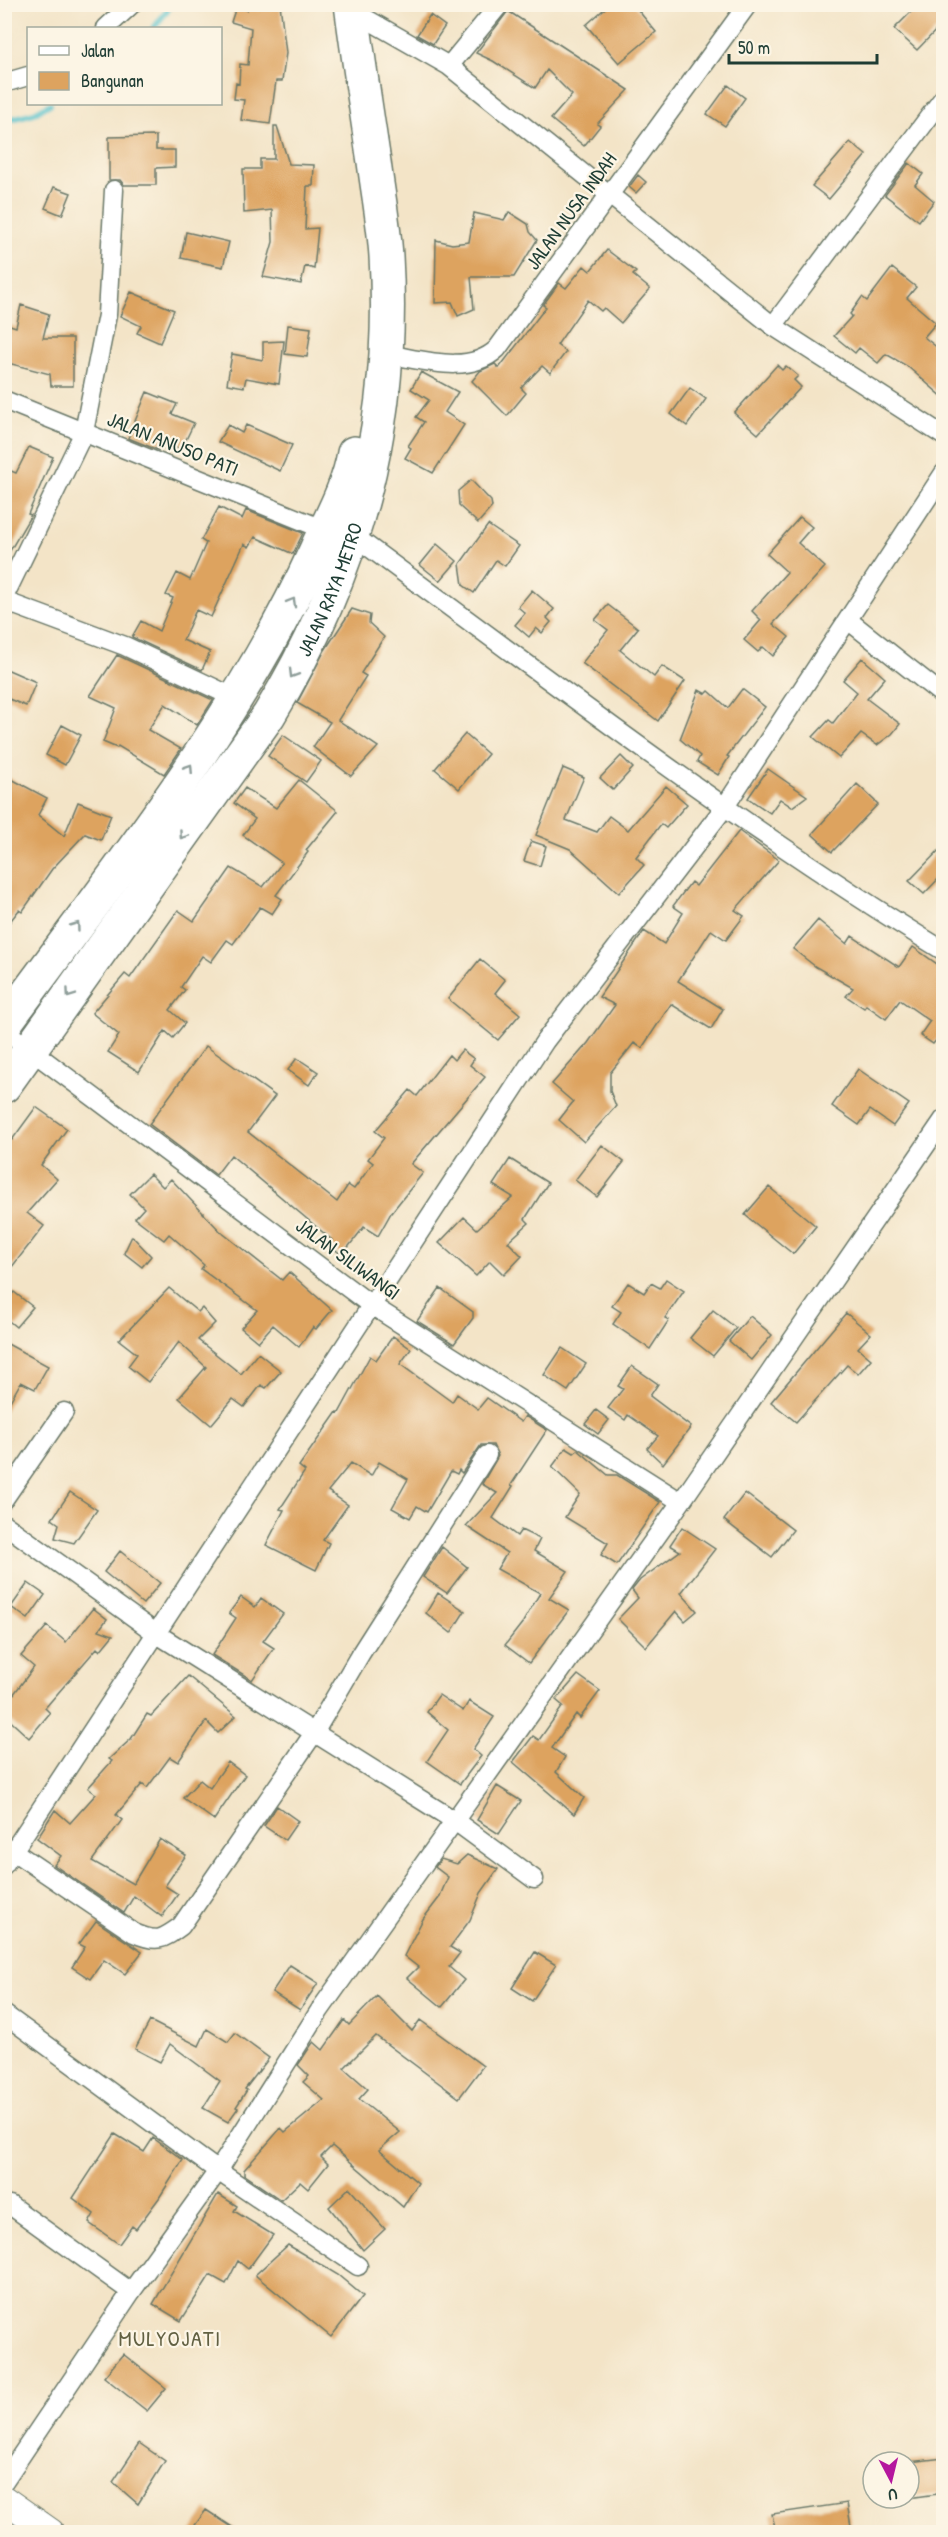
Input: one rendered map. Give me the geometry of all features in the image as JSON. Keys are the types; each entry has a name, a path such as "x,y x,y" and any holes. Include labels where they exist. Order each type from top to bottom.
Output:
{"highway":[{"path":"4,1025 178,784 235,698 295,597 339,533 350,477 368,352 368,276 362,208 361,141 345,6"},
{"name":"JALAN RAYA METRO","path":"4,1086 269,714 299,666 339,533 369,480 381,412 385,354 386,254 361,141"}],"street":[{"path":"107,27 132,4"},
{"path":"449,66 500,4"},
{"name":"JALAN NUSA INDAH","path":"385,354 457,364 472,363 490,356 611,197 748,4"},
{"path":"345,6 449,66 773,326 944,436"},
{"path":"4,83 27,76"},
{"path":"773,326 944,97"},
{"path":"114,190 106,315 84,432 4,599 125,646 235,698"},
{"name":"JALAN ANUSO PATI","path":"4,400 339,533 724,808 856,897 944,951"},
{"path":"487,1455 361,1653 314,1733 181,1926 164,1938 149,1940 9,1858 545,1041 724,808 944,473"},
{"path":"848,620 944,696"},
{"name":"JALAN SILIWANGI","path":"4,1030 371,1305 681,1502"},
{"path":"4,2481 131,2292 218,2171 320,2010 681,1502 944,1119"},
{"path":"4,1499 64,1412"},
{"path":"4,1524 157,1634 455,1821 534,1880"},
{"path":"4,2014 218,2171 358,2266"},
{"path":"10,2205 131,2292"},
{"path":"4,2499 51,2532"}],"building":[{"path":"247,4 280,4 286,53 282,81 276,81 270,124 241,120 244,100 234,99 236,83 239,84 240,64 248,65 251,28 231,22 236,7 247,10"},
{"path":"610,4 633,4 656,32 619,63 586,25"},
{"path":"919,4 944,4 944,22 917,50 894,29"},
{"path":"508,11 629,90 597,124 600,126 584,146 551,119 572,95 547,70 535,88 476,53"},
{"path":"430,15 445,26 433,44 417,35"},
{"path":"728,85 745,98 725,126 707,114"},
{"path":"274,126 277,126 289,164 314,165 313,186 307,186 305,229 318,228 314,269 305,266 301,284 263,277 273,242 272,210 244,213 243,169 260,169 260,159 274,159"},
{"path":"156,136 156,150 175,150 175,167 156,168 156,185 124,185 120,180 109,180 109,137"},
{"path":"850,142 866,155 829,199 812,186"},
{"path":"909,163 923,174 915,185 934,201 919,221 885,195"},
{"path":"638,175 646,182 636,193 629,187"},
{"path":"54,187 71,193 62,215 45,208"},
{"path":"509,212 528,224 530,232 537,240 514,277 471,277 474,309 458,316 452,302 435,303 436,240 452,244 469,242 474,213 504,220"},
{"path":"186,232 229,242 223,267 181,258"},
{"path":"607,250 636,272 633,275 650,289 621,323 604,308 601,311 588,300 557,345 566,352 550,373 542,366 521,388 526,393 507,416 472,381 480,371 495,364 499,368 546,307 543,305 559,283 566,288 584,266 590,271"},
{"path":"892,268 916,287 907,298 936,323 924,337 944,353 944,398 907,366 886,354 878,363 859,348 855,353 834,336 852,316 850,314 862,297 867,301"},
{"path":"131,292 174,310 160,343 137,333 141,326 120,316"},
{"path":"21,305 49,314 43,338 73,338 73,386 51,386 50,374 4,362 4,323 16,327"},
{"path":"288,325 311,328 307,357 285,354"},
{"path":"284,341 279,384 246,378 244,387 227,384 232,354 263,360 263,342"},
{"path":"777,365 782,370 786,366 798,376 794,380 801,387 758,434 734,413"},
{"path":"421,372 458,392 445,412 464,425 433,473 405,458 411,448 408,446 424,422 416,417 429,400 411,389"},
{"path":"690,388 706,399 687,426 671,414"},
{"path":"147,392 177,404 172,414 194,423 181,450 161,441 158,450 128,438"},
{"path":"228,425 242,433 246,425 292,445 280,471 218,442"},
{"path":"29,447 53,457 28,514 31,515 4,561 4,468 16,473"},
{"path":"471,480 491,501 492,507 478,523 459,506 458,491"},
{"path":"219,507 242,519 246,510 303,533 293,554 255,537 249,547 244,544 211,617 196,610 183,640 210,652 202,670 132,637 141,621 159,631 173,598 166,595 177,573 190,580 206,543 201,540"},
{"path":"800,517 812,527 798,543 825,567 773,624 789,637 773,656 763,647 758,652 744,640 761,620 752,611 787,572 767,554"},
{"path":"488,525 519,546 505,566 496,560 474,593 463,585 460,564"},
{"path":"437,544 457,561 440,581 420,565"},
{"path":"532,590 554,609 547,618 551,622 542,633 536,628 529,637 515,625 525,613 518,607"},
{"path":"608,605 638,628 620,650 654,677 662,666 685,681 658,721 582,663 608,630 595,620"},
{"path":"352,609 370,615 369,623 384,637 361,673 366,676 338,720 378,747 351,776 313,747 330,722 297,703 325,650"},
{"path":"117,655 213,700 197,725 165,704 148,730 181,749 164,774 118,746 117,748 103,742 116,708 90,696"},
{"path":"862,658 885,678 867,699 900,724 892,734 877,745 861,734 839,758 813,737 829,720 833,723 857,692 843,680"},
{"path":"4,668 36,682 26,706 4,697"},
{"path":"742,689 765,707 727,756 729,757 718,775 697,762 700,756 680,739 699,690 706,694 709,691 728,708"},
{"path":"62,725 81,735 65,765 46,755"},
{"path":"465,734 488,754 459,789 435,769"},
{"path":"283,735 321,761 306,782 268,756"},
{"path":"621,756 633,768 613,790 600,778"},
{"path":"563,768 584,777 566,820 597,832 609,816 628,830 666,786 687,804 666,828 661,824 636,857 644,865 619,893 570,849 536,835"},
{"path":"768,769 807,796 792,807 780,799 770,813 748,798"},
{"path":"4,775 47,798 38,815 64,836 78,802 111,815 101,840 85,834 52,869 22,912 19,910 4,929"},
{"path":"299,780 338,811 306,850 308,852 276,895 282,899 272,914 260,907 233,944 227,940 211,962 202,956 181,987 185,990 170,1010 185,1023 173,1038 165,1031 139,1072 108,1052 119,1035 92,1013 125,974 130,978 178,910 194,921 231,868 263,887 282,863 243,835 255,819 234,803 245,788 276,808"},
{"path":"857,784 878,804 832,852 812,834"},
{"path":"739,831 779,860 735,910 744,916 726,940 711,930 678,981 723,1009 711,1029 671,1004 642,1048 634,1043 610,1073 610,1091 616,1106 584,1142 559,1120 573,1102 552,1084 588,1043 615,1005 599,997 644,931 664,944 683,913 673,906 691,882 696,886"},
{"path":"531,841 546,846 540,866 524,861"},
{"path":"944,845 944,873 924,894 909,881"},
{"path":"818,920 847,944 852,936 899,967 913,947 944,969 944,1031 933,1044 920,1035 930,1021 900,1000 886,1019 866,1005 864,1008 846,996 853,988 816,967 793,949"},
{"path":"480,959 505,980 495,993 520,1014 498,1040 448,999"},
{"path":"206,1046 275,1096 248,1132 337,1202 348,1185 354,1189 373,1163 368,1159 384,1138 375,1131 410,1090 417,1096 449,1055 454,1060 462,1050 474,1059 470,1065 485,1077 411,1164 423,1173 391,1213 378,1236 364,1227 342,1255 328,1244 332,1240 231,1155 216,1175 149,1124"},
{"path":"297,1058 318,1072 309,1085 288,1070"},
{"path":"858,1069 909,1104 893,1126 870,1110 859,1125 832,1106"},
{"path":"36,1107 67,1129 41,1165 57,1179 27,1213 44,1226 4,1277 4,1133 12,1140"},
{"path":"602,1145 624,1162 597,1197 575,1180"},
{"path":"510,1159 548,1183 525,1219 529,1223 508,1242 522,1256 504,1275 490,1261 476,1276 439,1243 464,1217 477,1229 513,1197 493,1185"},
{"path":"150,1174 163,1187 171,1179 221,1232 282,1280 289,1272 332,1310 316,1329 313,1327 299,1347 273,1325 258,1342 241,1328 257,1310 201,1269 204,1265 169,1234 164,1240 135,1218 144,1208 130,1194"},
{"path":"769,1187 816,1226 793,1254 745,1215"},
{"path":"132,1236 151,1256 142,1267 124,1253"},
{"path":"666,1279 684,1291 665,1318 669,1320 650,1349 613,1324 621,1312 612,1306 628,1283 644,1293 651,1283 660,1288"},
{"path":"169,1288 198,1312 202,1308 215,1323 198,1340 241,1374 258,1353 281,1371 266,1388 261,1385 244,1407 233,1399 211,1425 179,1398 206,1367 179,1342 148,1382 128,1366 137,1354 119,1340"},
{"path":"440,1288 473,1312 473,1318 454,1344 417,1321"},
{"path":"14,1292 33,1307 16,1327 4,1317 4,1303"},
{"path":"713,1310 736,1328 713,1356 690,1338"},
{"path":"846,1313 871,1334 858,1348 871,1359 858,1374 847,1365 796,1422 771,1402"},
{"path":"750,1316 772,1335 751,1360 729,1341"},
{"path":"393,1336 411,1349 400,1364 452,1402 457,1394 478,1409 487,1398 521,1422 525,1416 547,1430 511,1485 513,1486 493,1518 517,1536 521,1530 540,1539 534,1551 568,1571 549,1598 569,1610 529,1663 505,1645 523,1622 540,1593 497,1569 507,1553 466,1526 497,1493 482,1484 498,1456 493,1445 481,1445 462,1473 459,1470 457,1474 451,1471 427,1512 417,1506 410,1518 392,1508 408,1479 379,1462 371,1476 351,1463 328,1491 348,1505 323,1540 329,1543 316,1570 266,1545 284,1510 280,1509 305,1471 299,1466 337,1412 339,1413 370,1356 376,1360"},
{"path":"4,1342 48,1366 35,1389 21,1382 4,1412"},
{"path":"562,1348 586,1364 568,1391 544,1375"},
{"path":"632,1366 658,1384 650,1396 691,1427 663,1464 647,1449 658,1436 628,1415 625,1420 608,1408 623,1389 618,1386"},
{"path":"596,1410 609,1420 598,1434 585,1424"},
{"path":"566,1448 574,1453 578,1450 608,1475 617,1475 660,1502 617,1565 601,1555 608,1543 565,1517 580,1494 552,1467"},
{"path":"70,1492 97,1510 74,1543 55,1538 59,1524 52,1519"},
{"path":"745,1493 793,1530 772,1557 724,1520"},
{"path":"682,1527 715,1549 681,1593 697,1611 685,1621 676,1611 646,1647 618,1619 638,1598 632,1590 640,1580 680,1551 670,1545"},
{"path":"442,1547 467,1567 447,1593 423,1577"},
{"path":"120,1551 160,1583 143,1604 104,1572"},
{"path":"28,1583 45,1595 28,1619 11,1607"},
{"path":"438,1593 465,1611 451,1633 426,1613"},
{"path":"241,1597 255,1607 261,1598 283,1614 263,1641 274,1648 252,1680 212,1655 236,1618 229,1613"},
{"path":"93,1608 107,1619 99,1630 113,1635 100,1651 97,1648 45,1708 50,1713 29,1738 4,1715 4,1707 34,1667 21,1656 47,1626 66,1642"},
{"path":"578,1675 600,1691 580,1718 576,1714 552,1748 565,1757 556,1772 584,1798 574,1814 513,1762 533,1736 539,1740 563,1706 556,1700"},
{"path":"188,1676 236,1716 218,1733 206,1721 178,1762 170,1757 147,1788 142,1784 116,1815 122,1820 92,1861 133,1884 160,1839 186,1855 165,1886 178,1894 162,1917 134,1896 124,1913 54,1865 61,1856 37,1838 55,1810 70,1823 96,1794 88,1788 112,1761 109,1759 131,1739 147,1714 151,1716"},
{"path":"439,1695 463,1711 469,1701 494,1717 473,1749 481,1756 460,1784 427,1761 448,1730 427,1712"},
{"path":"228,1762 245,1775 214,1820 183,1798 200,1780 210,1788"},
{"path":"497,1786 521,1801 499,1834 477,1820"},
{"path":"277,1806 298,1821 285,1840 264,1826"},
{"path":"467,1855 498,1869 481,1893 470,1920 450,1947 460,1953 449,1967 464,1980 442,2007 407,1978 418,1967 404,1956 423,1919 439,1898 448,1877 435,1867 441,1859 457,1864"},
{"path":"96,1921 142,1952 125,1974 104,1960 90,1979 72,1967 85,1947 79,1944"},
{"path":"535,1952 556,1965 532,2001 512,1988"},
{"path":"290,1965 318,1983 300,2010 272,1992"},
{"path":"377,1996 412,2031 420,2020 483,2066 459,2098 376,2036 344,2068 368,2089 359,2099 400,2132 379,2150 418,2183 403,2207 332,2146 321,2157 328,2164 308,2189 300,2182 281,2200 244,2175 244,2170 281,2128 285,2132 324,2100 303,2082 309,2076 298,2065 312,2044 314,2042 323,2050 344,2020 349,2025"},
{"path":"150,2021 199,2046 207,2029 228,2042 235,2033 269,2058 245,2089 247,2090 236,2107 238,2108 228,2122 203,2108 220,2081 170,2044 160,2062 135,2049"},
{"path":"115,2134 144,2152 153,2138 183,2160 136,2229 132,2226 119,2244 89,2223 94,2214 73,2198"},
{"path":"349,2188 385,2229 363,2250 329,2207"},
{"path":"218,2194 237,2206 234,2211 273,2235 248,2269 238,2261 226,2284 210,2275 181,2321 153,2304"},
{"path":"288,2245 338,2275 363,2296 331,2337 255,2275"},
{"path":"123,2354 166,2388 147,2411 104,2377"},
{"path":"139,2443 165,2461 138,2504 113,2482"},
{"path":"944,2458 944,2493 921,2496 921,2461"},
{"path":"847,2503 852,2532 776,2532 772,2514"},
{"path":"206,2510 240,2532 190,2532"}],"waterway":[{"path":"155,27 172,4"},
{"path":"4,121 34,113 48,105"}],"district":[{"name":"MULYOJATI","path":"170,2338"}]}
